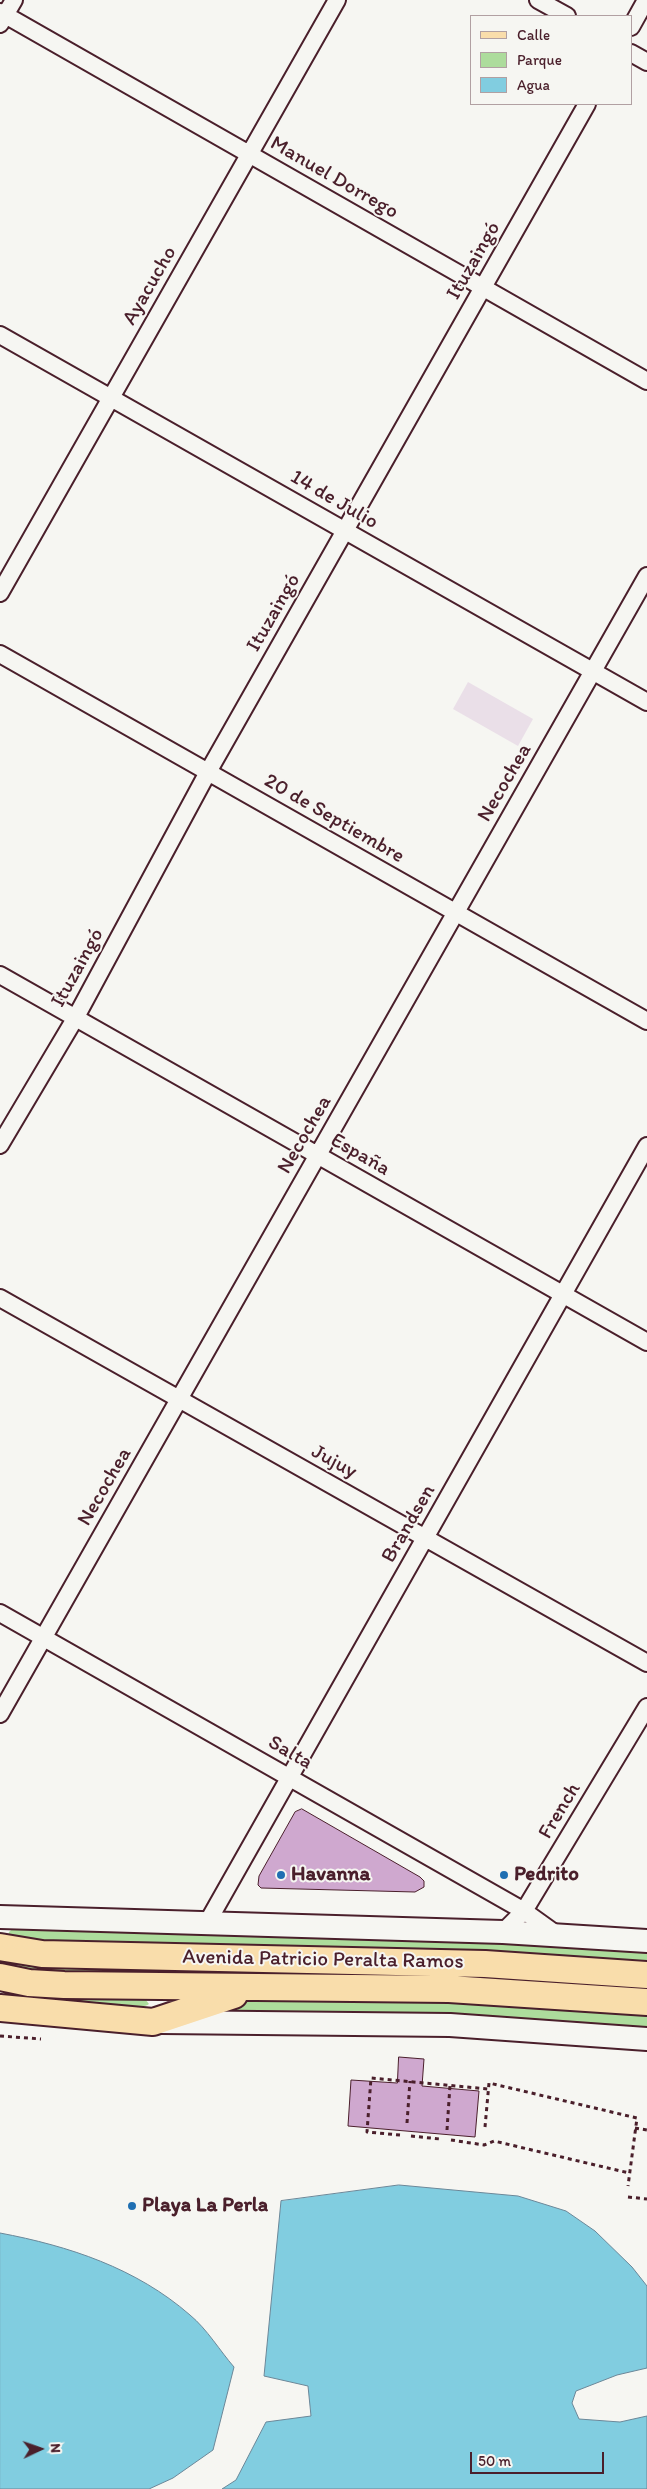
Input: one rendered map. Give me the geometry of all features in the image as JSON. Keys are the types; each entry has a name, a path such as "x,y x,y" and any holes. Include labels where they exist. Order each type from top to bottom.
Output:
{"main road":[{"name":"Avenida Patricio Peralta Ramos","path":"0,1917 503,1932 647,1941"},
{"name":"Avenida Patricio Peralta Ramos","path":"0,1947 42,1954 485,1964 647,1975"},
{"name":"Avenida Patricio Peralta Ramos","path":"0,1977 29,1983 64,1985 254,1989 449,1990 647,2002"},
{"path":"153,2022 254,1989"},
{"path":"4,2006 153,2022 450,2025 647,2038"}],"street":[{"path":"2,17 14,0"},
{"name":"Ayacucho","path":"0,593 337,0"},
{"path":"538,0 565,15"},
{"path":"632,25 646,0"},
{"name":"Manuel Dorrego","path":"2,17 249,154 647,381"},
{"path":"632,54 647,62"},
{"name":"Ituzaingó","path":"0,1145 76,1017 208,772 586,105"},
{"name":"14 de Julio","path":"0,335 647,702"},
{"name":"Necochea","path":"0,1714 647,576"},
{"name":"20 de Septiembre","path":"0,654 647,1021"},
{"name":"España","path":"0,975 647,1342"},
{"name":"Brandsen","path":"208,1922 647,1146"},
{"name":"Jujuy","path":"0,1298 647,1663"},
{"name":"Salta","path":"0,1613 524,1911 556,1934"},
{"name":"French","path":"503,1932 524,1911 647,1707"}],"path":[{"path":"0,2036 41,2039"},
{"path":"400,2135 367,2132 371,2078 488,2089"},
{"path":"407,2123 410,2081"},
{"path":"485,2127 489,2083 636,2118 628,2186"},
{"path":"447,2130 450,2085"},
{"path":"635,2128 647,2130"},
{"path":"411,2136 440,2139"},
{"path":"451,2140 484,2145 494,2141 629,2173"},
{"path":"628,2197 647,2199"}],"shaded area":[{"path":"468,682 533,719 518,746 453,709"}],"green space":[{"path":"14,1927 509,1939 647,1950 647,1965 43,1944 8,1937 9,1932"},
{"path":"19,1963 449,1972 647,1984 647,1993 37,1973 19,1968"},
{"path":"25,1995 145,1999 149,2004 141,2007 127,2008 87,2006 48,2001"},
{"path":"255,1999 438,2000 647,2013 647,2029 227,2013 228,2007"}],"water":[{"path":"399,2185 518,2196 566,2211 595,2231 632,2267 647,2286 647,2368 617,2375 576,2391 572,2403 579,2419 620,2422 647,2416 647,2489 222,2489 236,2480 266,2422 311,2416 308,2386 264,2376 281,2201"},
{"path":"0,2233 76,2252 124,2272 147,2284 169,2299 190,2315 208,2333 234,2367 213,2450 173,2478 149,2489 0,2489"}],"building":[{"path":"302,1809 420,1877 424,1881 424,1887 415,1892 261,1888 258,1885 259,1876 295,1812"},
{"path":"399,2057 424,2059 422,2086 479,2091 475,2137 348,2126 351,2080 397,2083"}],"place":[{"name":"Havanna","path":"281,1875"},
{"name":"Pedrito","path":"504,1875"},
{"name":"Playa La Perla","path":"132,2206"}]}
